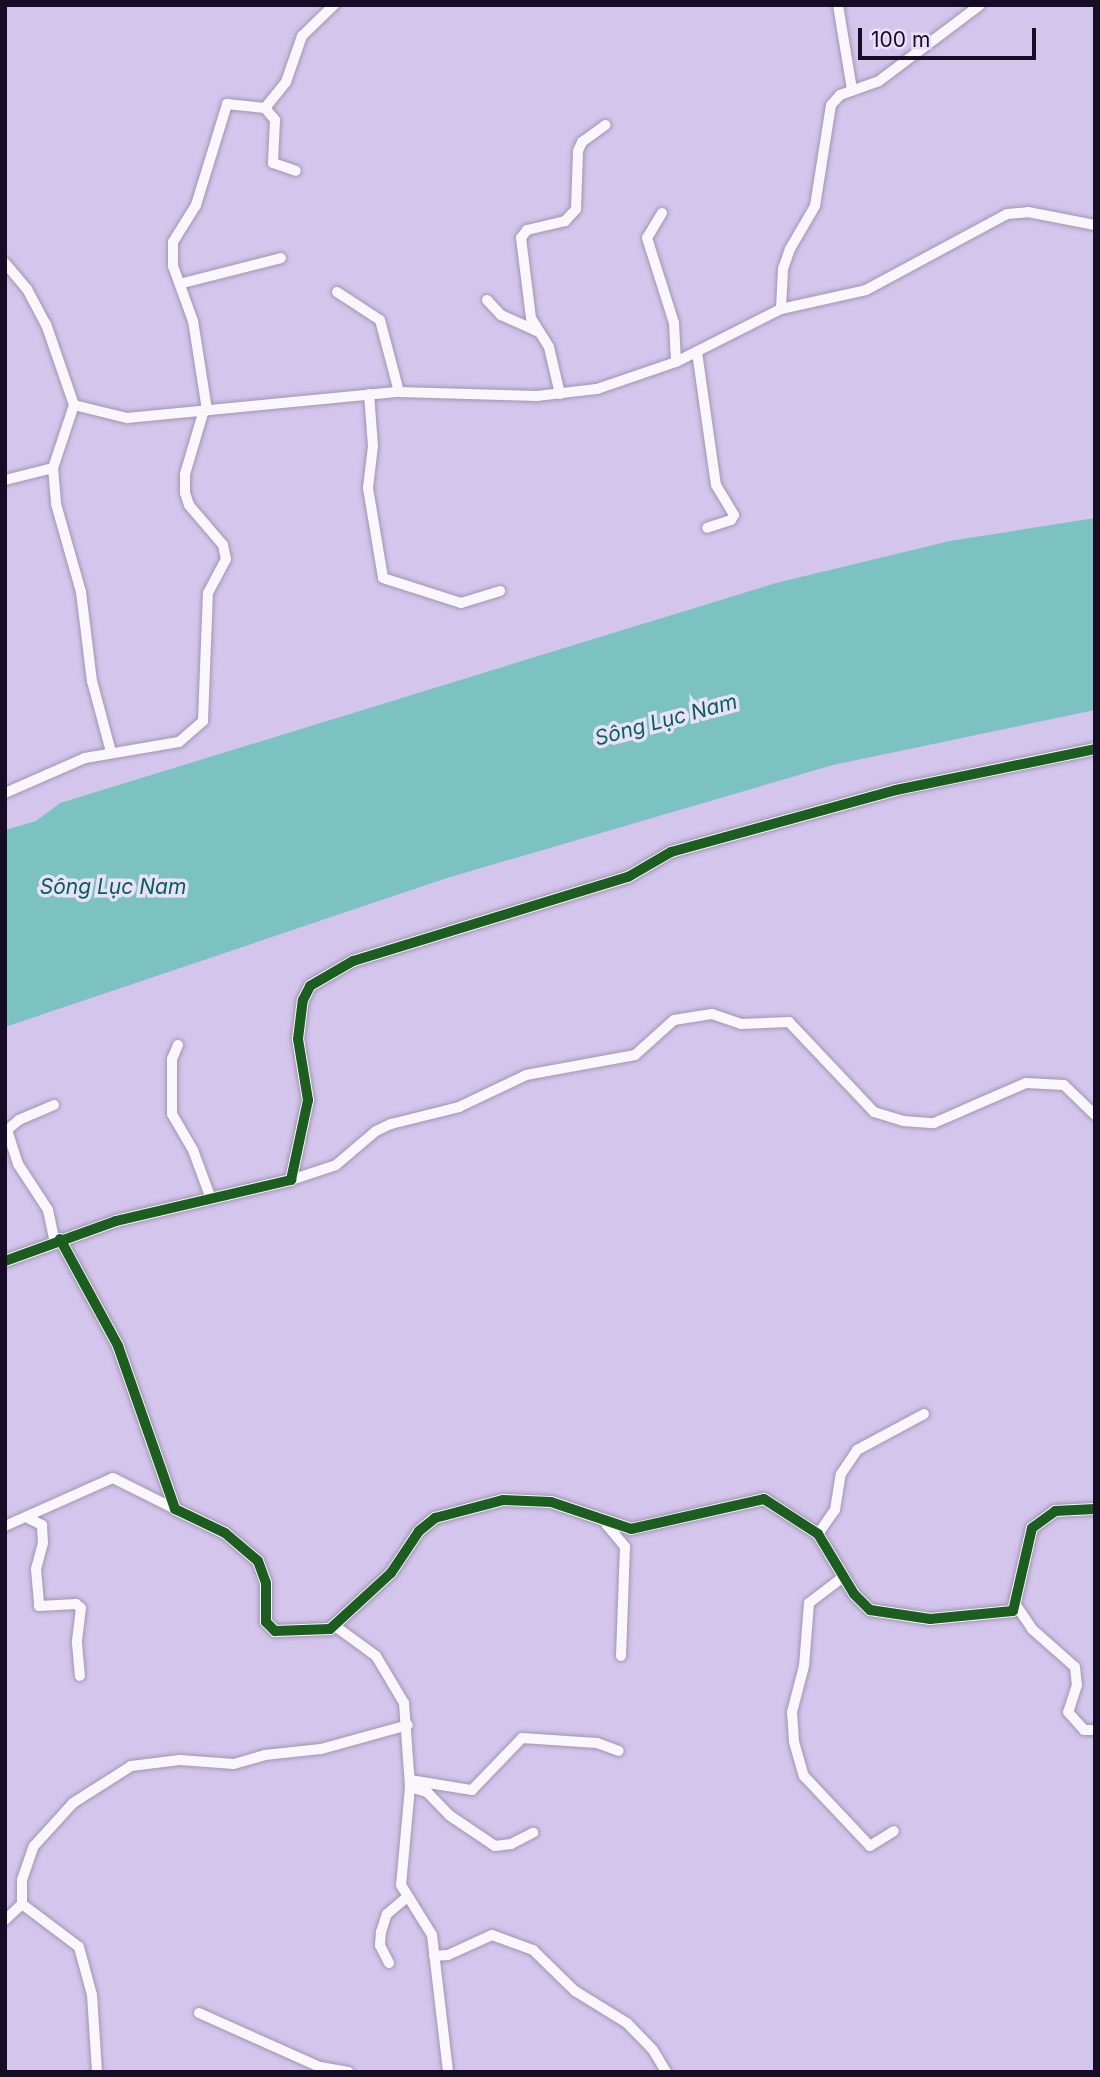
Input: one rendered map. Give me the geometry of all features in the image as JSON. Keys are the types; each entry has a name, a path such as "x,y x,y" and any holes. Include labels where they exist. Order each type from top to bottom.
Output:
{"street":[{"path":"265,108 286,82 302,36 334,5"},
{"path":"838,5 852,90"},
{"path":"781,309 783,269 820,188 831,105 852,90 879,81 980,5"},
{"path":"5,793 61,766 111,752 179,742 203,721 208,593 226,559 223,545 189,505 185,493 185,474 206,410 183,283 171,252 196,205 224,110 232,102 265,108 275,120 273,163 296,171"},
{"path":"560,394 541,334 528,305 522,233 565,221 576,209 578,151 582,142 605,125"},
{"path":"74,405 127,418 399,392 560,394 627,381 676,362 781,309 866,290 1007,214 1028,212 1095,225"},
{"path":"662,214 647,237 674,323 676,362"},
{"path":"183,283 281,258"},
{"path":"5,263 27,289 46,324 74,405 53,468 64,539 81,592 92,681 111,752"},
{"path":"337,292 380,320 399,392"},
{"path":"486,300 501,316 541,334"},
{"path":"697,352 716,485 734,515 731,520 707,528"},
{"path":"369,394 373,446 368,488 383,578 461,603 500,591"},
{"path":"5,480 53,468"},
{"path":"291,1180 308,1100 299,1018 310,986 324,976 354,961 628,877 671,852 896,790 1095,749"},
{"path":"5,1261 58,1240 291,1180 336,1165 376,1131 391,1124 458,1107 526,1075 635,1055 674,1020 712,1014 741,1024 789,1022 874,1112 903,1121 934,1123 1026,1083 1064,1085 1095,1115"},
{"path":"178,1045 172,1059 172,1114 194,1150 211,1199"},
{"path":"54,1105 19,1120 8,1130 18,1164 48,1210 58,1240 118,1346 175,1509"},
{"path":"818,1534 835,1510 841,1474 857,1450 924,1414"},
{"path":"5,1526 113,1478 225,1533 258,1562 266,1583 269,1627 294,1633 335,1626 391,1573 419,1531 435,1518 524,1499 551,1502 606,1524 631,1529 756,1498 774,1502 794,1522 818,1534 842,1577 865,1606 885,1615 930,1619 1006,1615 1016,1605 1023,1553 1032,1528 1055,1511 1095,1509"},
{"path":"28,1518 41,1525 43,1544 36,1569 39,1606 76,1604 80,1608 77,1643 80,1676"},
{"path":"606,1524 625,1547 621,1656"},
{"path":"842,1577 809,1603 804,1666 792,1712 794,1742 804,1776 870,1846 894,1831"},
{"path":"1016,1605 1032,1629 1075,1667 1077,1685 1068,1712 1084,1730 1095,1730"},
{"path":"335,1626 388,1670 404,1703 408,1725 410,1784 401,1885 406,1898 430,1929 448,2072"},
{"path":"5,1920 22,1904 29,1853 73,1803 124,1768 180,1760 234,1764 265,1755 321,1749 408,1725"},
{"path":"410,1784 472,1790 522,1738 597,1743 619,1751"},
{"path":"410,1784 427,1792 449,1815 495,1846 511,1844 533,1833"},
{"path":"389,1963 380,1945 381,1932 387,1914 406,1898"},
{"path":"22,1904 79,1947 92,1995 97,2072"},
{"path":"434,1956 448,1955 492,1935 533,1950 575,1991 627,2023 653,2050 666,2072"},
{"path":"199,2013 320,2067 349,2072"}],"water":[{"name":"Sông Lục Nam","path":"1095,518 1095,710 833,765 447,878 5,1027 5,830 36,821 60,803 776,583 950,541"}],"cycle path":[{"path":"5,1261 116,1221 291,1180 308,1100 298,1039 303,1000 310,986 353,961 628,877 671,852 896,790 1095,749"},
{"path":"60,1239 118,1346 175,1509 225,1533 258,1561 266,1583 266,1622 275,1631 330,1629 391,1573 419,1531 435,1518 503,1500 551,1502 631,1529 764,1499 818,1534 854,1594 870,1610 930,1619 1013,1611 1032,1528 1055,1511 1095,1509"}]}
